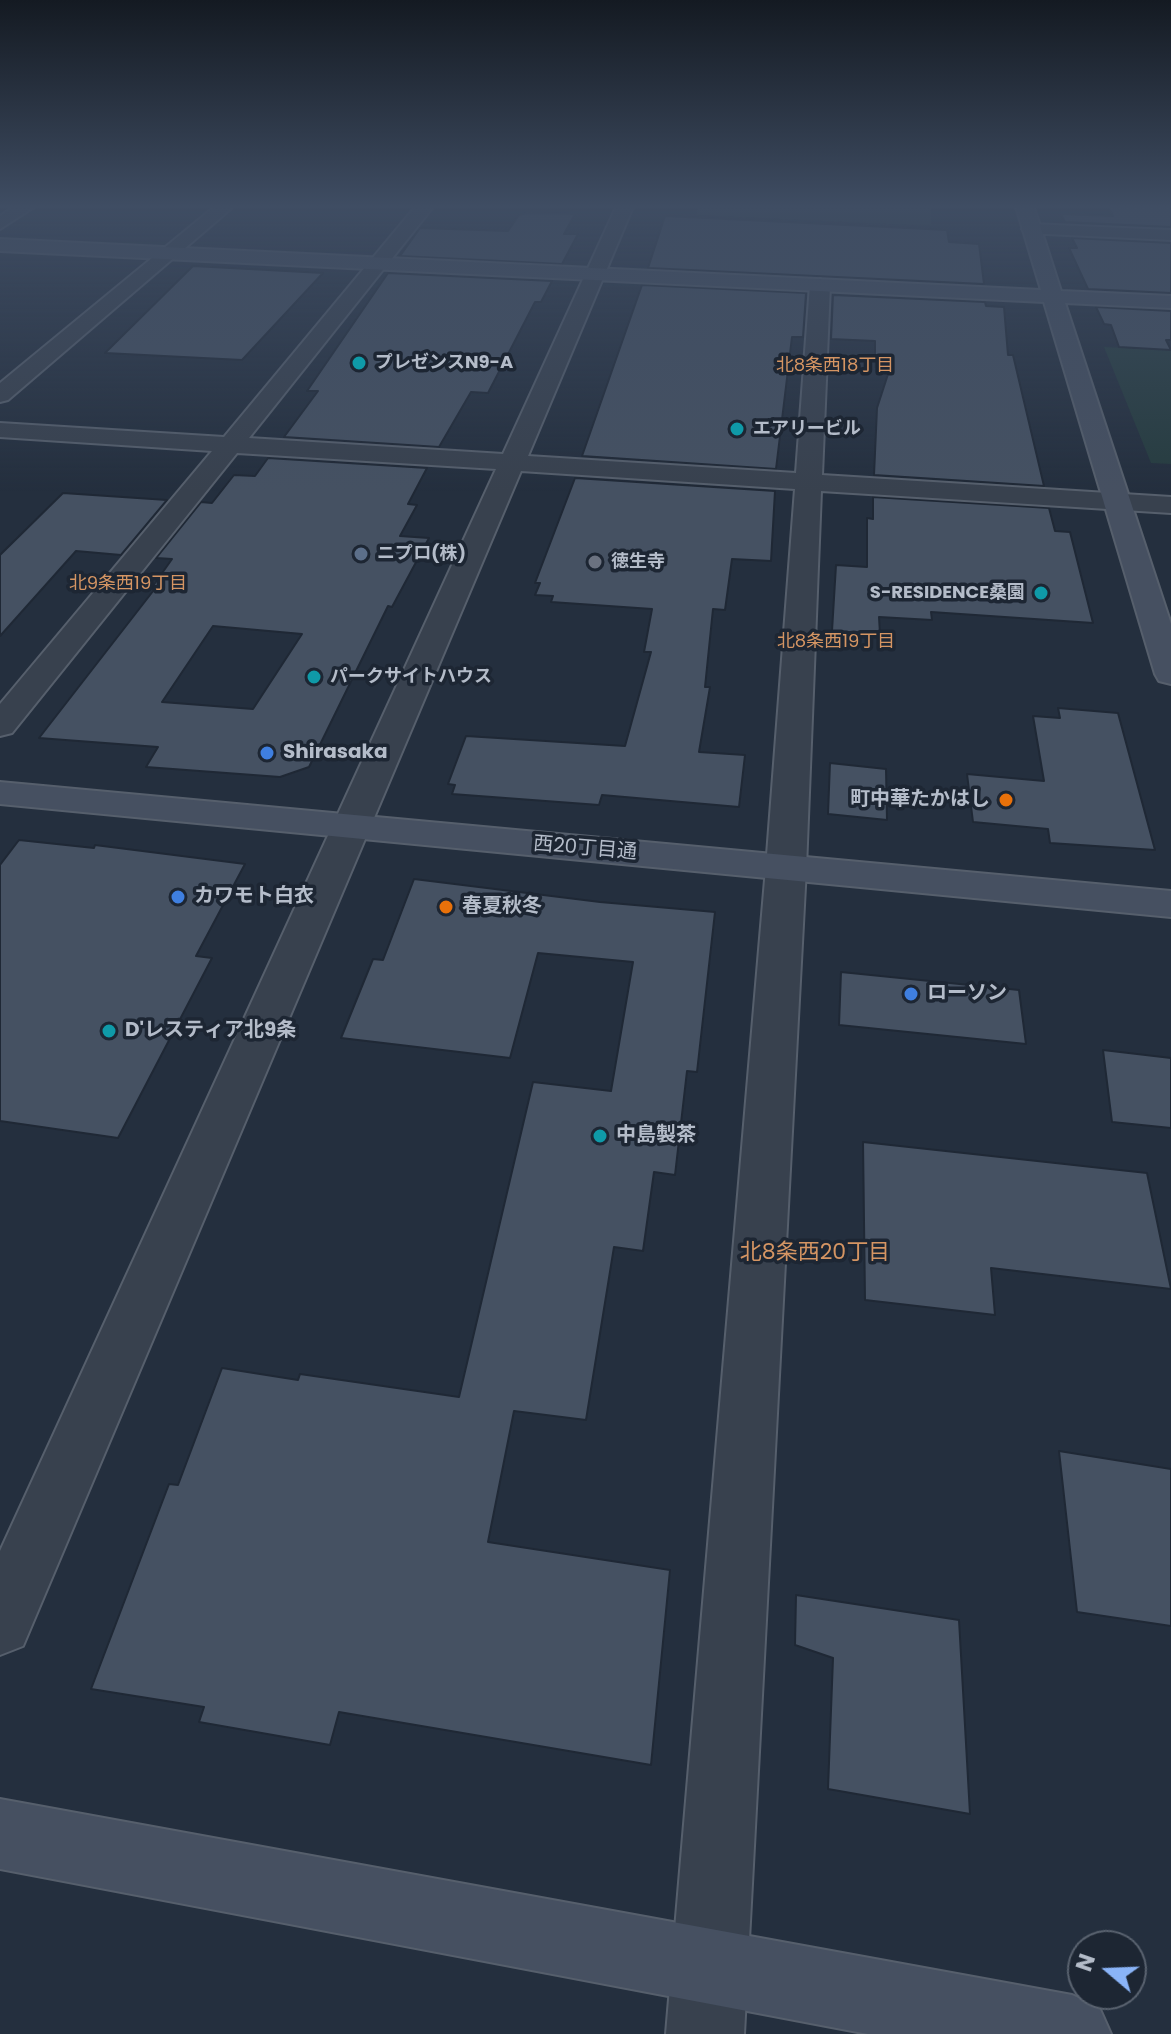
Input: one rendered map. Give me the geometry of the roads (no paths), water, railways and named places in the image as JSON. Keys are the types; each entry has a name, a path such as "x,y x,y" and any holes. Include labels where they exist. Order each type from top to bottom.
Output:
{"street":[{"path":"0,395 111,302"},
{"path":"0,726 347,302"},
{"path":"0,1623 584,302"},
{"path":"707,2001 786,868 819,302"},
{"path":"1055,302 1171,674"},
{"path":"0,430 1171,505"},
{"name":"西20丁目通","path":"0,793 1171,904"},
{"path":"0,1834 707,2001 1072,2034"}],"place":[{"name":"プレゼンスN9-A","path":"359,363"},
{"name":"エアリービル","path":"737,429"},
{"name":"ニプロ(株)","path":"361,554"},
{"name":"徳生寺","path":"595,562"},
{"name":"S-RESIDENCE桑園","path":"1041,593"},
{"name":"パークサイトハウス","path":"314,677"},
{"name":"Shirasaka","path":"267,753"},
{"name":"町中華たかはし","path":"1006,800"},
{"name":"カワモト白衣","path":"178,897"},
{"name":"春夏秋冬","path":"446,907"},
{"name":"ローソン","path":"911,994"},
{"name":"D'レスティア北9条","path":"109,1031"},
{"name":"中島製茶","path":"600,1136"}],"district":[{"name":"北8条西18丁目","path":"835,366"},
{"name":"北9条西19丁目","path":"128,584"},
{"name":"北8条西19丁目","path":"836,642"},
{"name":"北8条西20丁目","path":"815,1253"}]}
